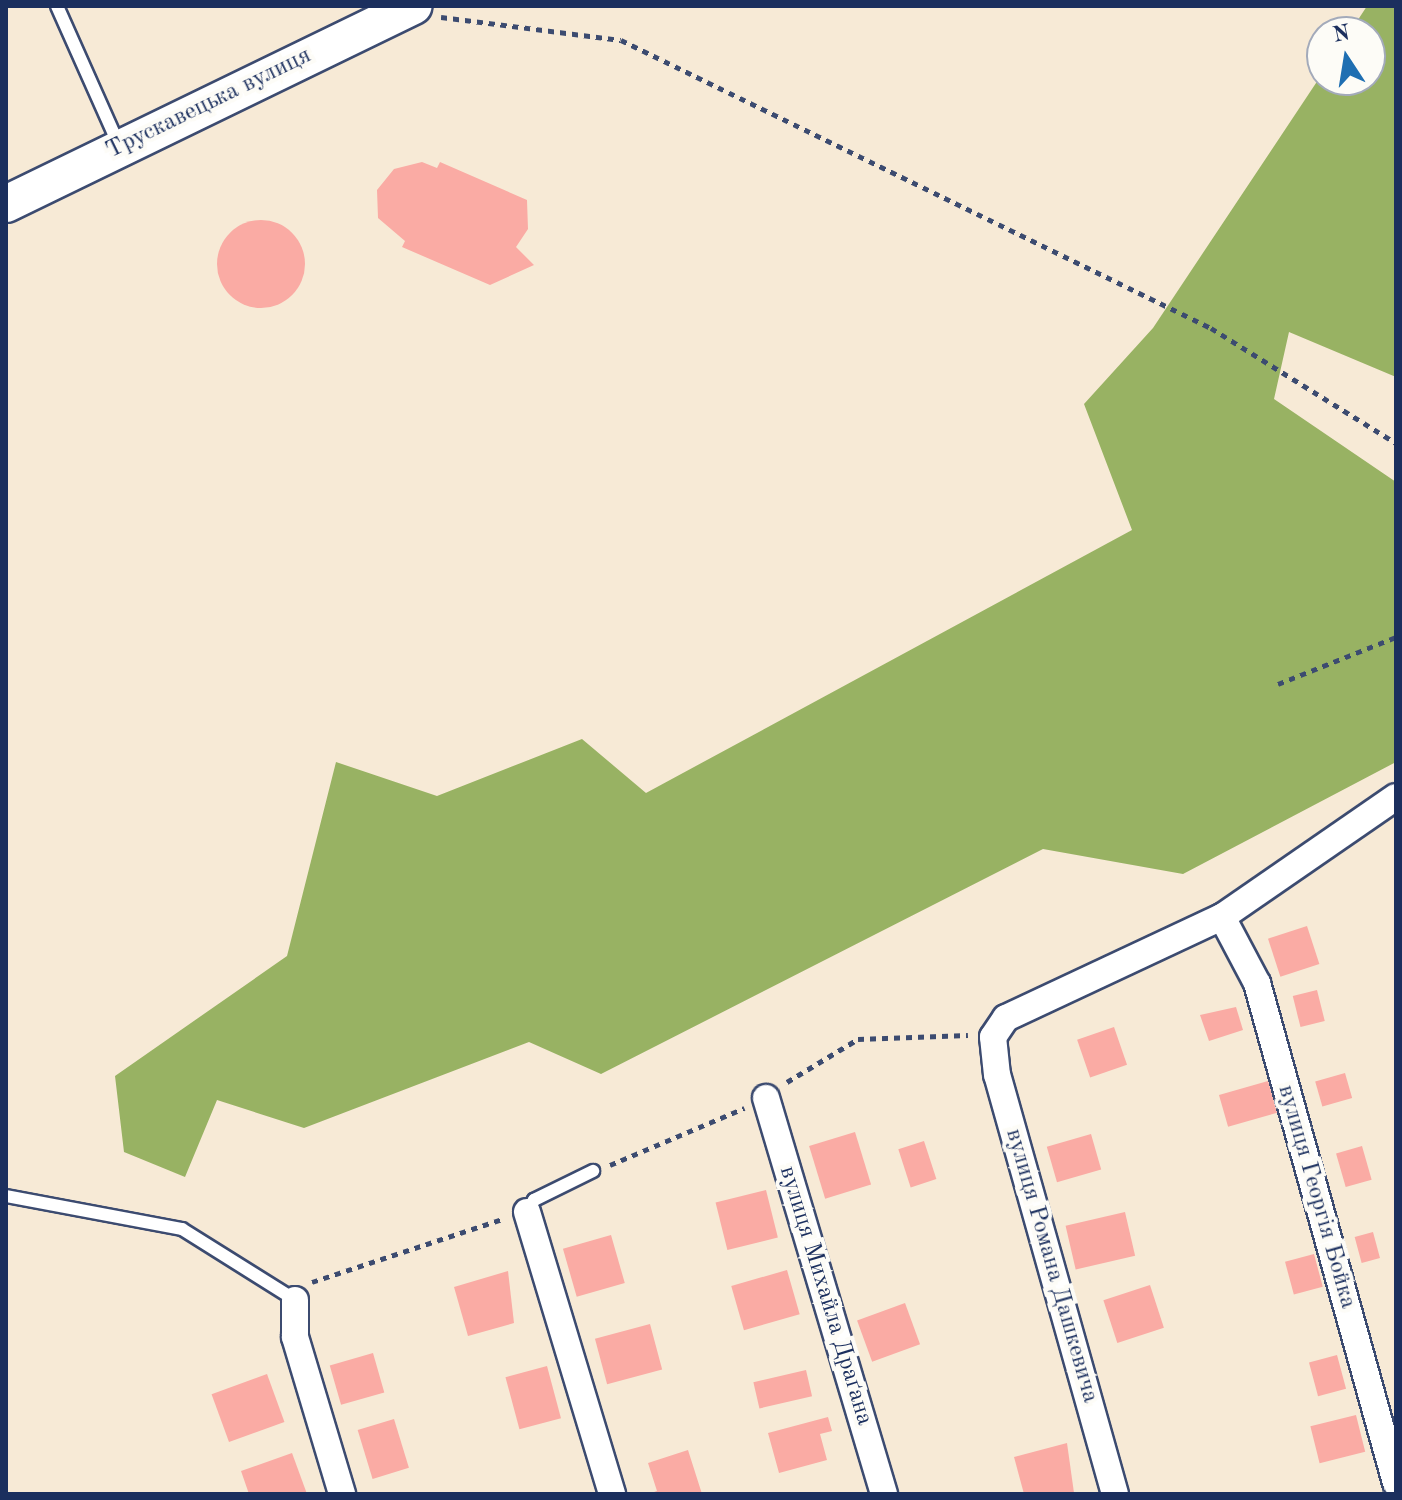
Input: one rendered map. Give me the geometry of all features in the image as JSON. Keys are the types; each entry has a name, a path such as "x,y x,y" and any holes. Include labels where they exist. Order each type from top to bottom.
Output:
{"main road":[{"name":"Трускавецька вулиця","path":"6,204 404,8"}],"street":[{"path":"1222,917 1396,797"},
{"name":"вулиця Романа Дашкевича","path":"1115,1494 997,1075 993,1037 1006,1018 1222,917"},
{"name":"вулиця Георгія Бойка","path":"1222,917 1257,983 1396,1483"},
{"name":"вулиця Михайла Драґана","path":"766,1098 884,1494"},
{"path":"527,1212 612,1494"},
{"path":"295,1300 295,1337 342,1494"}],"lane":[{"path":"57,6 120,148"},
{"path":"527,1212 534,1200 593,1171"},
{"path":"6,1196 182,1229 295,1300"}],"path":[{"path":"404,8 621,40 1211,328 1396,443"},
{"path":"1278,684 1396,637"},
{"path":"295,1300 316,1278 527,1212"}],"green space":[{"path":"1367,6 1394,6 1396,13 1396,377 1289,332 1274,399 1396,482 1396,762 1183,874 1043,849 601,1074 529,1042 304,1128 217,1100 185,1177 124,1152 115,1076 287,956 336,762 437,796 582,739 646,793 1132,530 1084,404 1153,328 1307,96 1386,96 1386,16 1360,16"}],"building":[{"path":"422,162 437,168 440,162 527,200 528,229 516,247 534,265 490,285 402,247 405,241 378,218 377,190 394,169"},
{"path":"261,220 286,227 298,239 305,264 298,289 286,301 261,308 236,301 224,289 217,264 224,239 236,227"},
{"path":"1307,926 1319,964 1280,977 1268,939"},
{"path":"1317,990 1325,1021 1300,1027 1293,996"},
{"path":"1236,1007 1243,1030 1209,1041 1200,1015"},
{"path":"1114,1027 1127,1065 1090,1078 1077,1040"},
{"path":"1345,1073 1352,1098 1322,1107 1315,1082"},
{"path":"1268,1081 1277,1113 1228,1127 1219,1095"},
{"path":"855,1132 871,1185 825,1199 809,1146"},
{"path":"1091,1134 1101,1170 1057,1182 1047,1147"},
{"path":"924,1141 936,1179 911,1187 898,1149"},
{"path":"1362,1146 1372,1180 1346,1187 1336,1153"},
{"path":"766,1190 778,1238 727,1250 716,1203"},
{"path":"1125,1212 1135,1256 1076,1270 1066,1226"},
{"path":"1373,1232 1380,1258 1362,1263 1355,1237"},
{"path":"611,1235 625,1283 577,1297 563,1249"},
{"path":"1314,1254 1323,1287 1294,1295 1285,1262"},
{"path":"787,1270 800,1314 744,1330 731,1286"},
{"path":"508,1271 514,1323 468,1336 454,1287"},
{"path":"1150,1285 1164,1328 1117,1343 1103,1300"},
{"path":"905,1303 920,1344 872,1362 857,1320"},
{"path":"650,1324 662,1369 607,1384 595,1339"},
{"path":"373,1353 384,1392 341,1405 330,1365"},
{"path":"1337,1355 1346,1389 1318,1396 1309,1363"},
{"path":"547,1366 561,1418 519,1429 505,1377"},
{"path":"806,1370 812,1396 759,1408 753,1382"},
{"path":"267,1374 284,1422 229,1442 212,1394"},
{"path":"1356,1415 1365,1452 1320,1463 1310,1426"},
{"path":"828,1417 832,1431 820,1434 827,1460 779,1473 768,1433"},
{"path":"394,1419 409,1468 373,1479 358,1430"},
{"path":"1067,1443 1074,1493 1024,1494 1014,1457"},
{"path":"688,1450 702,1494 648,1494 657,1491 648,1463"},
{"path":"292,1453 307,1494 249,1494 241,1471"}]}
